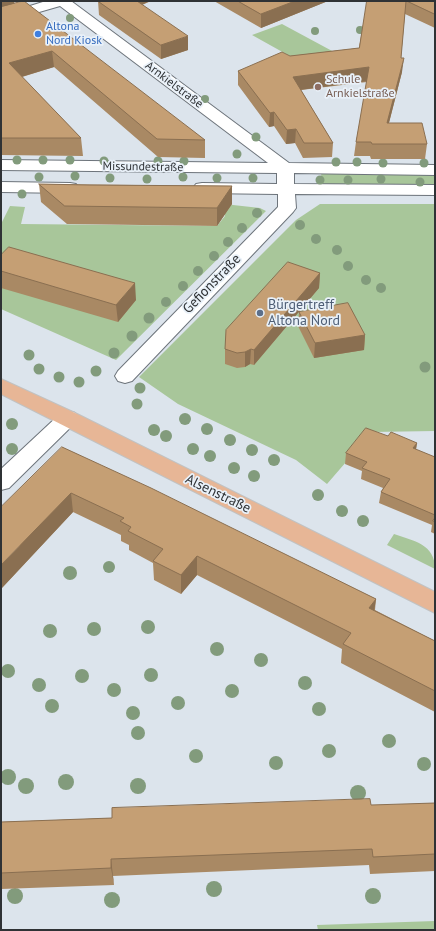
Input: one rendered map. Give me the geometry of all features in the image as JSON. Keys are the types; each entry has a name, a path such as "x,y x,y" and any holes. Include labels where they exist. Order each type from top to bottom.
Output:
{"main road":[{"name":"Alsenstraße","path":"1,386 68,418 435,603"}],"street":[{"path":"1,20 62,1"},
{"name":"Arnkielstraße","path":"62,1 285,168"},
{"name":"Missundestraße","path":"1,165 435,170"},
{"path":"285,168 286,189"},
{"name":"Missundestraße","path":"1,187 88,188"},
{"name":"Missundestraße","path":"183,188 435,190"},
{"name":"Gefionstraße","path":"125,376 288,208 286,189"},
{"path":"1,482 68,418"}],"green space":[{"path":"282,24 334,52 304,64 252,35"},
{"path":"321,172 435,174 435,186 322,184"},
{"path":"224,204 260,208 266,211 116,360 1,309 1,224 10,206 25,207 21,224 217,226 225,216"},
{"path":"320,204 435,204 435,431 372,432 327,484 296,460 178,404 139,377 296,220"},
{"path":"394,534 416,542 427,549 434,561 435,569 387,545"},
{"path":"435,921 435,930 318,930 317,925"}],"building":[{"path":"24,1 205,140 157,139 52,51 9,63 81,138 1,138 1,7"},
{"path":"98,1 137,1 188,36 161,45"},
{"path":"238,1 295,1 261,14"},
{"path":"367,1 406,1 401,58 404,58 387,123 422,123 427,144 372,144 371,142 356,142 369,67 293,77 333,143 304,143 296,129 287,130 274,112 270,113 238,71 282,52 290,56 359,48"},
{"path":"407,1 435,1 435,14"},
{"path":"39,184 232,186 217,208 65,206"},
{"path":"9,247 135,283 116,305 1,271 1,255"},
{"path":"288,262 320,273 254,350 251,349 245,352 237,353 225,349 226,330"},
{"path":"348,303 365,335 315,343 299,312"},
{"path":"366,428 388,436 391,432 417,443 413,448 435,457 435,515 381,492 390,479 362,468 367,462 346,453"},
{"path":"62,447 151,488 376,599 369,608 435,641 435,691 343,644 351,633 197,556 181,575 153,561 163,549 128,531 131,527 120,521 124,518 71,493 1,565 1,507"},
{"path":"370,799 371,805 435,803 435,854 373,857 372,849 111,859 111,868 1,873 1,822 112,818 112,808"}],"place":[{"name":"Altona Nord Kiosk","path":"38,34"},
{"name":"Schule Arnkielstraße","path":"318,87"},
{"name":"Bürgertreff Altona Nord","path":"260,313"}]}
